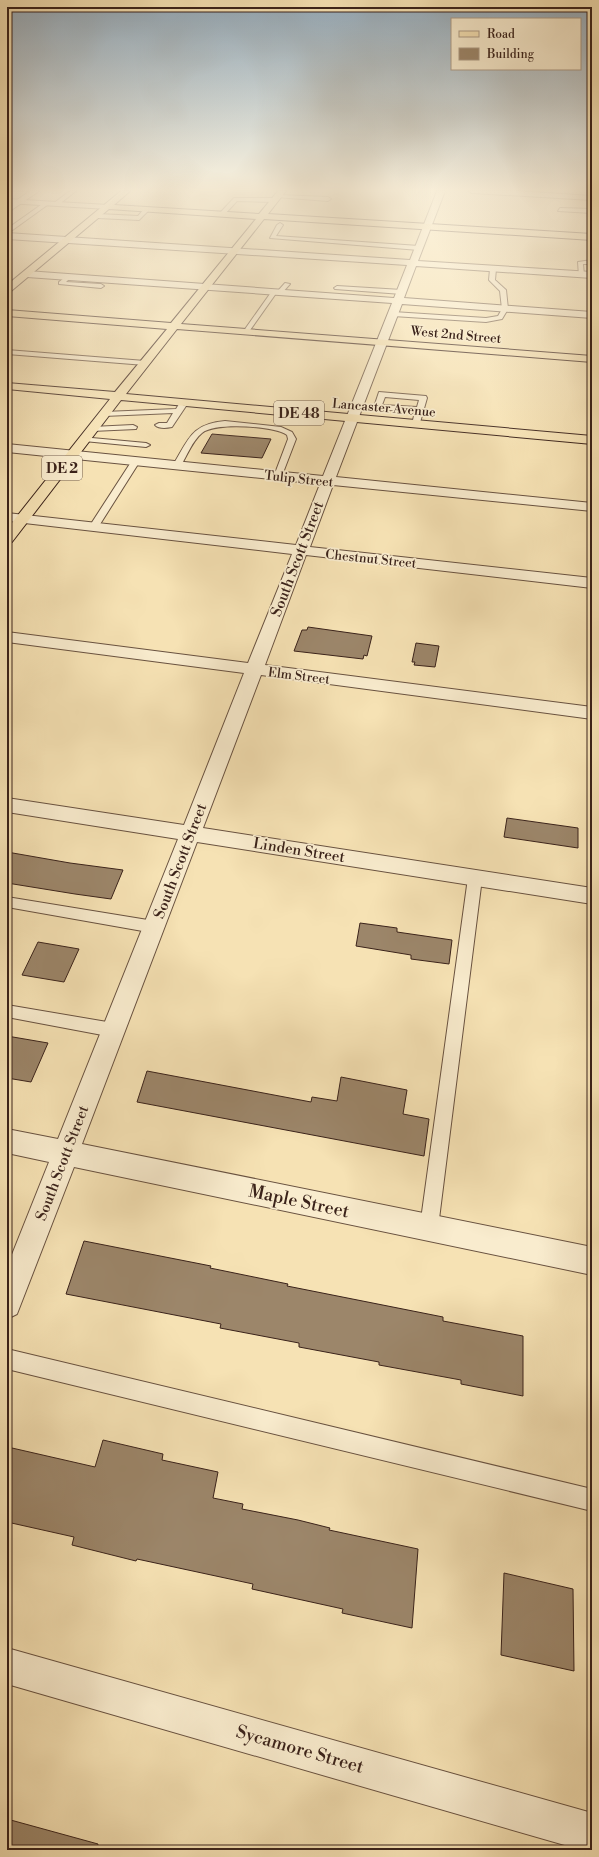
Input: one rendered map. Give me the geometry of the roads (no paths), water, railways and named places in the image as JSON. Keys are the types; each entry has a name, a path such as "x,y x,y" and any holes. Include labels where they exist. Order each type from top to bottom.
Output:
{"main road":[{"path":"7,290 22,278"},
{"name":"DE 2","path":"7,539 118,396 213,278"},
{"name":"West 2nd Street","path":"7,313 592,359"},
{"name":"Lancaster Avenue","path":"7,386 151,400 179,411 256,409 592,440"}],"street":[{"path":"82,278 111,281 277,292 400,296 505,309 592,315"},
{"name":"South Scott Street","path":"7,1304 407,278"},
{"name":"Tulip Street","path":"7,448 592,507"},
{"name":"Chestnut Street","path":"7,517 592,583"},
{"name":"Elm Street","path":"7,637 592,713"},
{"name":"Linden Street","path":"7,805 592,896"},
{"name":"Maple Street","path":"7,1141 592,1261"},
{"name":"Sycamore Street","path":"7,1666 592,1833"}],"lane":[{"path":"67,278 61,284 101,286"},
{"path":"393,314 486,320 500,318 505,309 503,290 492,280 492,278"},
{"path":"246,332 277,292 287,284"},
{"path":"336,288 400,296"},
{"path":"7,352 145,363"},
{"path":"416,424 420,410 423,398 382,394 378,407 420,410"},
{"path":"140,413 151,400"},
{"path":"247,426 256,409"},
{"path":"95,426 140,413 179,411"},
{"path":"159,422 179,411"},
{"path":"95,426 133,423"},
{"path":"177,465 199,430 214,424 281,428 289,431 292,435 291,444 278,476"},
{"path":"95,426 146,445"},
{"path":"94,527 136,461"},
{"path":"428,1227 474,878"},
{"path":"8,903 154,927"},
{"path":"7,1011 114,1030"},
{"path":"7,1359 592,1500"}]}
